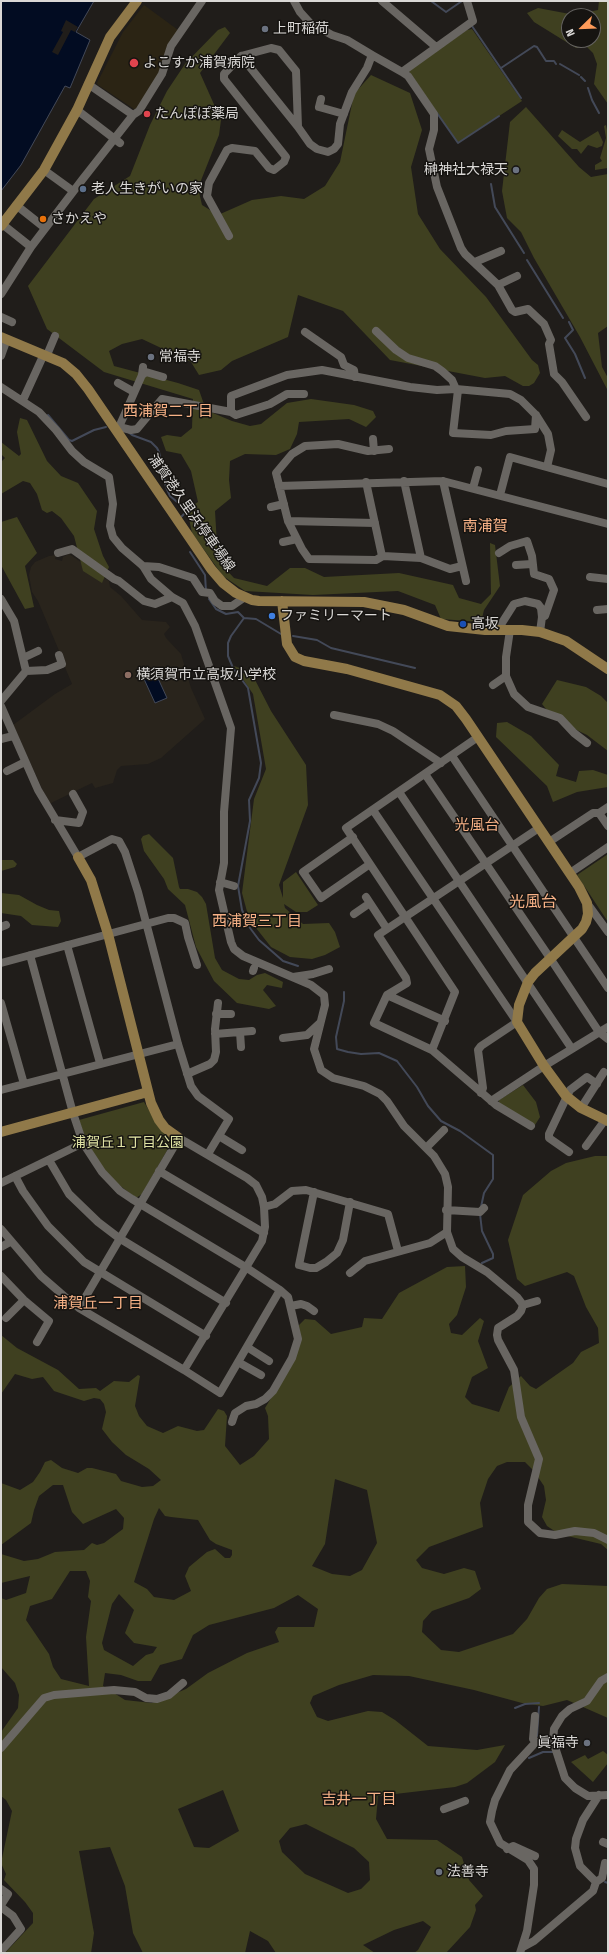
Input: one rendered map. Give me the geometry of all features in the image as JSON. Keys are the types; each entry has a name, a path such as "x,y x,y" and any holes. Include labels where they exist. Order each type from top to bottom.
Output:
{"street":[{"path":"31,247 2,225 44,170 77,110 110,37 137,1"},
{"path":"1,294 31,247 73,191 117,140 133,115 139,111 162,74 171,46 201,1"},
{"path":"294,1 300,12 310,23 332,35 347,40 408,76 434,114 434,130 429,149 437,187 465,254 498,285 512,310 515,312 528,309 544,324 551,340 549,344 554,374 562,382 586,417"},
{"path":"383,1 436,47"},
{"path":"402,72 473,21 467,1"},
{"path":"229,236 207,196 209,183 227,150 232,148 255,151 269,168 274,170 284,162 286,156 224,79 224,74 241,56 271,48 279,50 296,71 298,127"},
{"path":"241,56 310,144 325,152 331,151 338,144 340,124 352,92 367,68 372,54"},
{"path":"88,84 133,115"},
{"path":"321,99 319,107 344,114"},
{"path":"77,110 117,140"},
{"path":"44,170 73,191"},
{"path":"16,205 46,228"},
{"path":"475,262 501,251"},
{"path":"498,285 517,276"},
{"path":"1,317 12,322"},
{"path":"376,331 396,350 408,358 435,366 452,380 457,390 453,433 492,435 506,431 535,429 536,415"},
{"path":"306,332 341,357 344,365 354,370 355,377"},
{"path":"23,400 55,336"},
{"path":"1,356 4,338"},
{"name":"浦賀港久里浜停車場線","path":"4,338 63,363 76,374 117,428 217,576 230,588 245,597 259,601 364,602 404,610 448,626 467,629 540,632 566,641 608,669"},
{"path":"231,412 231,396 287,374 322,370 410,387 510,394 521,400 536,415 551,442 551,450 546,467"},
{"path":"163,377 142,371 117,428 131,430 137,429 162,399 231,412 236,415 270,404 287,394 304,394"},
{"path":"118,383 134,392"},
{"path":"1,387 23,400 50,422 72,451 84,462 109,477 113,504 110,526 113,537 122,548 143,566 151,579 172,597 183,603 195,626 231,728 224,812 227,864 220,882 219,890 223,912 234,949 243,956 310,985 324,995 325,999 314,1049 321,1070 333,1078 364,1086 380,1094 404,1126 438,1160 445,1174 448,1187 446,1210 447,1232 456,1253 487,1272 517,1297 523,1305"},
{"path":"337,434 338,444"},
{"path":"373,439 374,451"},
{"path":"389,450 374,451 338,444 306,442 292,454 276,473 288,521 309,559 376,560 382,556 421,558 450,569 462,566"},
{"path":"500,495 510,457 608,484"},
{"path":"473,488 478,470"},
{"path":"404,481 421,558"},
{"path":"279,486 366,482 443,481 608,524"},
{"path":"443,481 466,581"},
{"path":"366,482 382,556"},
{"path":"271,507 284,504"},
{"path":"288,521 375,523"},
{"path":"283,542 297,539"},
{"path":"499,553 510,546 526,541 532,556 534,574 550,579 554,590 545,616 542,617"},
{"path":"58,553 72,549 119,581 144,601 155,604 172,597"},
{"path":"516,565 532,564"},
{"path":"143,566 159,567 182,578 193,578 202,592 206,592 219,604 226,607 232,606 245,597"},
{"path":"590,577 608,579"},
{"path":"1,599 14,621 26,671"},
{"path":"282,601 287,644 295,657 304,661 347,669 440,695 456,706 570,873 587,903 608,930"},
{"path":"540,632 542,617 541,608 538,604 525,601 516,603 500,626 505,630 506,676 514,694 528,707 560,718 574,733 587,743"},
{"path":"597,610 608,609"},
{"path":"23,658 38,651"},
{"path":"1,701 26,671 47,670 62,664 59,655"},
{"path":"493,685 506,676"},
{"path":"1,706 38,790 91,880 108,934 148,1092 159,1120 165,1128 179,1138 252,1181 259,1190 264,1207 264,1233 262,1241 226,1303 184,1370"},
{"path":"334,715 378,724 393,730 441,763"},
{"path":"1,739 13,736"},
{"path":"432,1050 445,1021 455,992 346,828 478,738"},
{"path":"452,756 608,988"},
{"path":"7,771 26,762"},
{"path":"425,774 599,1032 608,1039"},
{"path":"399,792 572,1048"},
{"path":"55,820 79,824 83,812 73,794"},
{"path":"549,842 593,813 599,813 608,807"},
{"path":"373,810 432,899 517,1022 544,1066 566,1096 581,1108 607,1121 586,1146"},
{"path":"599,813 608,826"},
{"path":"531,1126 491,1101 432,1050 374,1023 387,995 407,983 406,978 378,935 539,828"},
{"path":"353,838 303,872 321,898 370,864"},
{"path":"78,857 112,839 119,841 129,863 147,924 178,1044 191,1086 198,1096 229,1119 208,1154"},
{"path":"570,873 608,848"},
{"path":"220,882 234,886"},
{"path":"354,914 368,900 387,928"},
{"path":"482,1093 483,1088 478,1050 481,1046 517,1022 519,1005 528,982 550,958 574,937 586,922 588,914 587,903"},
{"path":"1,963 168,918 174,918 185,923 197,965"},
{"path":"67,945 100,1063"},
{"path":"30,955 73,1113 83,1143 95,1164 109,1181 120,1191 247,1268 288,1297 298,1339 292,1358 273,1391 265,1399 246,1406 235,1413 232,1422"},
{"path":"293,977 313,974 329,969"},
{"path":"387,995 445,1021"},
{"path":"1,1003 24,1084"},
{"path":"187,1074 210,1064 214,1060 216,1052 215,1034 218,1003"},
{"path":"216,1014 231,1014"},
{"path":"283,1038 307,1035 320,1023"},
{"path":"491,1101 572,1048 608,1027"},
{"path":"215,1034 252,1031"},
{"path":"240,1032 240,1047"},
{"path":"1,1090 61,1073 178,1044"},
{"path":"581,1108 604,1072"},
{"path":"569,1152 550,1138 549,1134 570,1090 587,1077 597,1084"},
{"path":"1,1132 148,1092"},
{"path":"426,1148 444,1130"},
{"path":"219,1136 242,1150"},
{"path":"79,1308 179,1138"},
{"path":"1,1183 83,1143"},
{"path":"49,1160 69,1194 81,1208 119,1238 226,1303"},
{"path":"159,1171 264,1233"},
{"path":"15,1176 23,1191 48,1226 84,1262 206,1336"},
{"path":"264,1207 275,1204 292,1191 306,1190 388,1214 398,1251"},
{"path":"314,1192 299,1265 316,1268 337,1252 343,1240 350,1202"},
{"path":"446,1210 480,1212 484,1208"},
{"path":"1,1229 10,1242 41,1276 79,1308 220,1393 280,1290"},
{"path":"350,1273 366,1261 430,1243 447,1232"},
{"path":"1,1247 10,1242"},
{"path":"1,1276 24,1300 49,1321 37,1342"},
{"path":"6,1318 24,1300"},
{"path":"523,1305 538,1301"},
{"path":"291,1306 301,1304 314,1311"},
{"path":"523,1305 517,1316 498,1328 497,1335 498,1340 514,1370 521,1417 539,1459 528,1505 528,1522 540,1533 555,1535 575,1531 594,1533 608,1540"},
{"path":"247,1347 269,1361"},
{"path":"238,1362 261,1375"},
{"path":"608,1677 600,1681 587,1700 570,1709 562,1716 554,1729 553,1741 565,1778 582,1793 588,1796 608,1795"},
{"path":"1,1748 44,1698 54,1695 114,1690 135,1692 146,1698 157,1700 169,1695 183,1683"},
{"path":"535,1716 533,1739 536,1742"},
{"path":"522,1950 534,1885 534,1870 528,1860 507,1849 500,1843 492,1829 490,1822 495,1800 510,1770 536,1742 553,1741"},
{"path":"596,1882 580,1866 575,1848 576,1839 583,1820 599,1795"},
{"path":"444,1809 465,1801"},
{"path":"507,1849 514,1846 535,1856"},
{"path":"522,1950 593,1891 596,1882 602,1878 605,1864 608,1865"},
{"path":"1,1889 8,1894 1,1906 13,1916 21,1929 1,1951"}],"shaded area":[{"name":"よこすか浦賀病院","path":"144,5 178,30 160,72 138,109 134,109 97,83 123,32"},
{"name":"横須賀市立高坂小学校","path":"69,554 109,581 110,587 121,596 142,620 166,622 170,627 164,634 181,654 191,688 205,719 161,758 148,764 121,766 117,770 113,783 95,788 92,783 49,804 13,725 55,694 72,684 64,665 66,664 61,652 60,653 38,601 32,592 29,575 31,567 35,562 49,556 56,555 55,559 62,561 63,557"}],"green space":[{"path":"599,1 608,1 608,104 594,84 597,64 593,53 588,48 601,48 601,8 598,8"},
{"path":"538,8 561,12 561,39 534,22 527,13"},
{"path":"225,27 230,33 200,73 221,120 219,135 198,188 202,205 218,215 252,200 281,196 304,199 325,186 340,162 354,94 371,75 410,93 422,130 411,167 418,214 440,249 486,297 532,360 538,365 540,373 534,383 529,386 523,386 505,376 485,378 390,360 343,311 298,295 288,337 232,361 221,370 199,375 191,362 142,339 122,344 109,351 114,366 199,390 206,410 232,421 250,426 261,424 287,403 311,399 354,405 373,411 376,417 366,427 349,419 299,422 297,434 290,449 276,455 245,454 230,461 229,480 231,498 215,511 218,561 234,578 267,586 290,568 305,568 324,577 399,573 453,585 459,598 481,604 491,594 490,543 495,545 500,586 484,610 481,622 441,619 435,605 398,591 313,595 245,591 223,576 192,533 187,509 198,502 191,471 181,454 166,451 161,437 167,435 181,437 192,428 193,399 104,372 47,329 28,286 94,199 130,176 150,125 167,91 185,64 218,30"},
{"path":"472,29 522,101 458,143 408,70 467,30"},
{"path":"526,107 579,167 591,177 608,174 608,326 598,333 602,367 608,378 608,391 580,337 534,258 521,232 507,218 502,191 510,122"},
{"path":"606,125 608,135 608,168 595,170 595,165 602,161 600,158 606,138 604,126"},
{"path":"562,130 580,142 598,131 603,142 602,146 597,148 588,145 581,154 577,149 572,149 558,136"},
{"path":"20,418 27,420 47,461 61,476 78,483 97,511 94,529 103,556 109,567 102,583 83,571 74,536 61,518 52,511 47,513 42,510 37,494 30,483 23,481 1,494 1,462 5,458 1,454 1,442 19,456 21,454 17,432"},
{"path":"17,517 37,553 25,566 34,607 25,609 1,565 1,522"},
{"path":"234,666 251,672 271,711 306,765 308,805 279,885 283,898 283,882 296,872 318,905 307,912 296,912 284,904 285,908 303,924 329,923 335,932 340,947 325,955 312,959 290,957 271,947 249,919 242,893 254,799 266,769 253,694"},
{"path":"557,680 586,687 601,696 608,703 608,751 587,735 554,719 542,704"},
{"path":"507,722 531,736 559,765 556,776 576,782 579,771 593,770 608,775 608,787 577,792 553,802 547,786 496,737 497,723"},
{"path":"149,834 173,858 180,889 188,889 197,892 206,904 215,958 222,970 239,979 249,980 257,975 265,973 283,982 282,988 267,985 263,990 276,1006 269,1009 237,1003 214,981 196,947 185,905 168,889 164,879 144,851 141,839 143,836"},
{"path":"608,854 608,922 577,875"},
{"path":"1,860 13,860 17,864 15,867 1,871"},
{"path":"1,893 19,895 49,910 59,911 61,921 58,927 32,925 21,916 1,913"},
{"path":"523,1085 536,1102 540,1117 535,1125 499,1104 499,1100"},
{"name":"浦賀丘１丁目公園","path":"144,1102 158,1125 173,1140 142,1194 136,1198 118,1184 101,1166 86,1141 79,1120"},
{"path":"595,1156 608,1156 608,1550 601,1544 559,1534 547,1526 542,1517 546,1500 544,1486 534,1471 525,1462 507,1462 497,1466 488,1479 480,1503 483,1527 429,1547 416,1560 422,1568 444,1574 464,1568 475,1571 481,1589 469,1598 432,1611 423,1621 422,1632 441,1650 459,1652 513,1634 527,1619 539,1598 547,1589 562,1584 608,1586 608,1718 567,1700 543,1706 522,1703 474,1690 409,1676 373,1675 339,1685 313,1696 310,1703 317,1717 328,1721 368,1711 382,1712 395,1720 428,1746 477,1750 505,1745 495,1762 467,1783 455,1787 378,1796 376,1819 387,1839 437,1840 462,1857 469,1880 483,1896 475,1905 476,1910 470,1927 446,1953 414,1953 418,1950 431,1927 423,1921 394,1930 363,1945 375,1953 276,1953 268,1941 250,1931 245,1953 143,1953 133,1933 125,1886 110,1847 79,1851 94,1933 91,1953 5,1953 33,1923 33,1913 25,1902 4,1880 6,1874 1,1863 12,1811 6,1800 1,1796 1,1732 18,1708 19,1695 15,1683 1,1667 1,1598 6,1600 26,1593 30,1576 1,1583 1,1554 24,1561 38,1559 55,1552 84,1550 92,1543 97,1545 104,1543 123,1529 124,1518 116,1509 83,1524 72,1512 63,1485 53,1485 39,1496 31,1523 1,1545 1,1483 20,1490 33,1482 45,1462 51,1460 62,1468 78,1473 87,1468 92,1468 116,1474 121,1481 142,1487 153,1486 161,1480 149,1469 126,1455 112,1442 102,1429 106,1412 104,1404 100,1399 94,1398 84,1401 54,1391 43,1377 32,1379 15,1374 1,1394 1,1335 17,1348 58,1370 79,1389 96,1388 100,1391 114,1381 129,1382 138,1375 140,1376 135,1406 139,1416 147,1426 163,1433 178,1426 197,1431 204,1430 218,1409 224,1411 227,1416 225,1446 240,1465 254,1456 269,1439 268,1416 265,1408 287,1372 300,1344 299,1325 305,1319 315,1320 331,1334 362,1327 364,1318 382,1319 399,1293 447,1267 465,1266 466,1287 457,1315 449,1324 451,1333 462,1335 480,1318 484,1321 478,1341 488,1368 472,1377 465,1397 472,1404 499,1412 509,1387 521,1376 530,1386 536,1389 573,1363 581,1352 599,1343 598,1328 586,1307 574,1276 567,1272 525,1286 517,1279 508,1240 523,1195 551,1171 566,1163","holes":["335,1479 367,1490 377,1543 362,1570 350,1576 332,1574 312,1566 325,1544","159,1508 165,1516 198,1520 210,1540 232,1550 232,1555 230,1558 225,1558 215,1549 207,1552 189,1567 185,1576 191,1591 174,1600 154,1597 147,1589 134,1582 154,1519","70,1571 86,1571 90,1581 88,1597 91,1601 86,1637 89,1686 61,1679 53,1667 49,1654 26,1620 30,1606 52,1599","119,1594 134,1610 125,1633 134,1643 157,1647 153,1653 146,1655 133,1666 104,1650 102,1643 112,1604","298,1595 318,1609 314,1627 278,1627 275,1632 279,1642 247,1653 208,1673 186,1689 152,1703 125,1700 103,1686 105,1673 121,1675 138,1681 151,1681 160,1665 182,1659 193,1635 209,1625 274,1608","223,1790 239,1831 209,1848 194,1847 178,1809","306,1824 354,1848 369,1862 370,1880 361,1889 348,1893 305,1874 282,1852 279,1841 290,1828"]},
{"path":"603,1751 608,1755 608,1763 593,1782 571,1762 585,1755 588,1759"}],"water":[{"path":"1,1 94,1 76,32 90,40 70,88 65,86 21,165 1,191"},
{"path":"156,674 167,698 155,703 144,679"}],"pier":[{"path":"66,20 78,27 75,32 71,30 58,55 52,52 63,32 61,31"}],"waterway":[{"path":"431,1 446,12 462,1"},
{"path":"471,26 521,98"},
{"path":"501,68 534,46 537,47 546,61 554,61 556,64"},
{"path":"560,64 579,75"},
{"path":"581,77 585,81"},
{"path":"588,88 599,113"},
{"path":"437,113 458,143 499,116"},
{"path":"491,184 495,207 524,253"},
{"path":"527,260 563,318"},
{"path":"569,322 573,330 565,338 575,354 585,378"},
{"path":"48,415 69,440 72,441 94,430 106,427"},
{"path":"128,432 151,442 157,448 166,487 170,496 183,507 185,513 180,518"},
{"path":"190,552 205,575 206,591"},
{"path":"209,599 216,609 226,614 238,612 244,618 231,636 228,643 228,656 233,668 248,688 261,763 259,778 249,800 250,821 238,886 242,910 250,928 259,940 283,961 298,966"},
{"path":"244,618 256,619 281,634"},
{"path":"293,636 317,640 331,648 415,668"},
{"path":"344,992 344,1001 336,1037 337,1049 361,1054 379,1053 397,1061 417,1087 428,1106 441,1121 460,1131 493,1155 493,1179 484,1193 481,1207"},
{"path":"480,1214 482,1231 493,1254 493,1258 482,1263"},
{"path":"515,1708 525,1704 539,1703"},
{"path":"537,1736 539,1707"},
{"path":"529,1758 543,1752 555,1752"}],"place":[{"name":"上町稲荷","path":"265,29"},
{"name":"よこすか浦賀病院","path":"134,63"},
{"name":"たんぽぽ薬局","path":"147,114"},
{"name":"榊神社大禄天","path":"516,170"},
{"name":"老人生きがいの家","path":"83,189"},
{"name":"さかえや","path":"43,219"},
{"name":"常福寺","path":"151,357"},
{"name":"ファミリーマート","path":"272,616"},
{"name":"高坂","path":"463,624"},
{"name":"横須賀市立高坂小学校","path":"128,675"},
{"name":"眞福寺","path":"587,1743"},
{"name":"法善寺","path":"439,1872"}],"district":[{"name":"西浦賀二丁目","path":"168,412"},
{"name":"南浦賀","path":"485,527"},
{"name":"光風台","path":"477,826"},
{"name":"光風台","path":"533,903"},
{"name":"西浦賀三丁目","path":"257,922"},
{"name":"浦賀丘一丁目","path":"98,1304"},
{"name":"吉井一丁目","path":"359,1800"}]}
